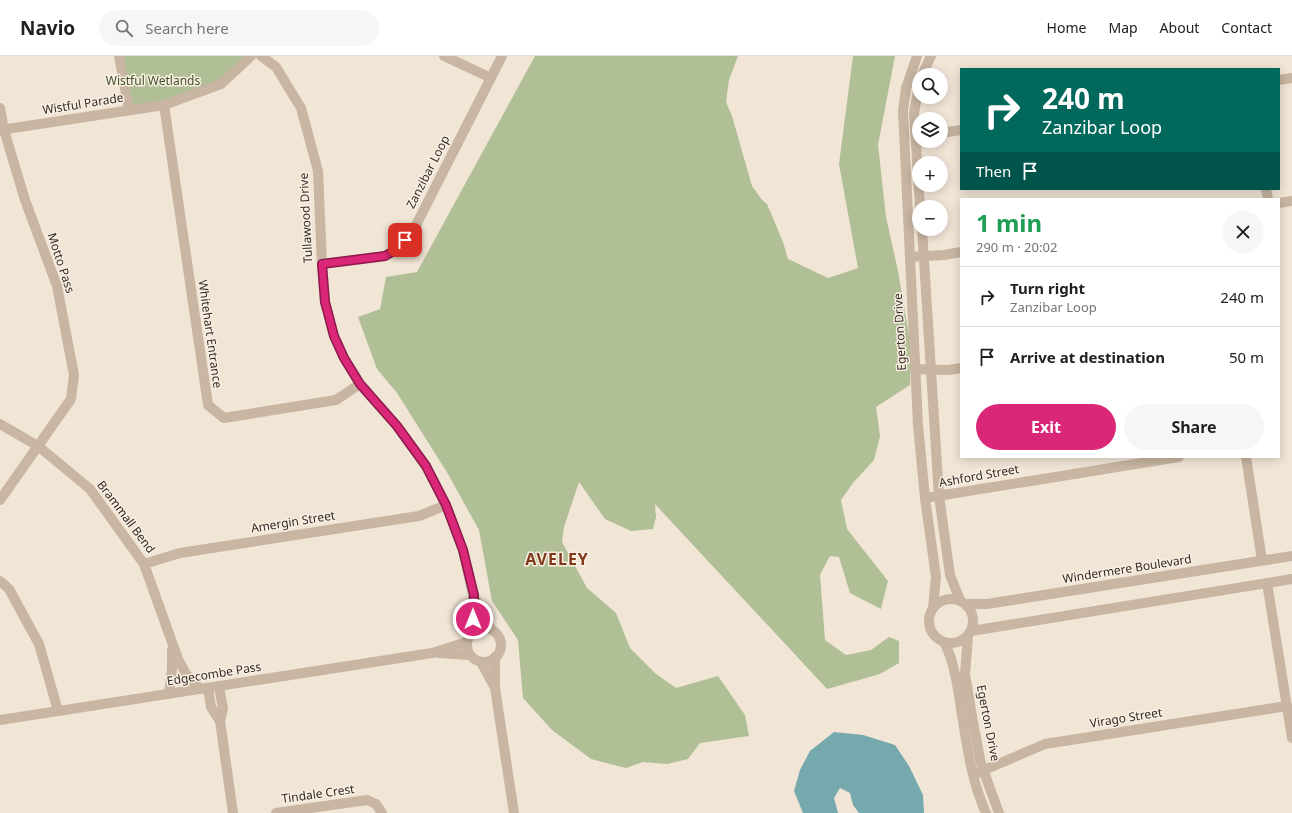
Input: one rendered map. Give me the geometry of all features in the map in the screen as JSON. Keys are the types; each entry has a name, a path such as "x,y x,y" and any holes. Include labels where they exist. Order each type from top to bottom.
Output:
{"street":[{"path":"119,56 129,110"},
{"name":"Wistful Parade","path":"2,130 164,105 221,84 251,56"},
{"name":"Tullawood Drive","path":"260,56 276,67 300,108 318,171 325,302 334,336 344,358 360,384 397,426 426,466 446,505 463,550 474,595 491,629"},
{"path":"444,56 491,78"},
{"name":"Zanzibar Loop","path":"322,264 385,256 399,248 412,233 502,56"},
{"name":"Egerton Drive","path":"917,56 906,88 903,111 918,425 925,498 936,577 933,608"},
{"path":"925,68 931,56"},
{"path":"1280,80 1292,78"},
{"name":"Whitehart Entrance","path":"164,105 208,405 224,418 336,400 360,384"},
{"name":"Motto Pass","path":"0,108 2,130 25,200 57,286 74,375 71,399 0,500"},
{"path":"948,132 960,130"},
{"path":"917,148 920,200"},
{"path":"1280,203 1292,201"},
{"path":"922,236 939,496 950,575 963,602 970,609 974,620 969,633"},
{"path":"910,257 923,257 960,252"},
{"path":"915,369 948,370 960,368"},
{"name":"Brammall Bend","path":"0,424 38,446 90,489 144,564 178,659 186,674 204,689"},
{"name":"Ashford Street","path":"925,498 1173,458"},
{"path":"1246,458 1262,560"},
{"name":"Amergin Street","path":"144,564 180,553 419,516 446,505"},
{"name":"Windermere Boulevard","path":"963,602 987,604 1292,556"},
{"path":"963,602 953,599 945,599 939,602 930,614 930,627 933,633 944,642 957,642 969,633 1292,579"},
{"path":"0,582 9,589 39,644 58,712"},
{"path":"1267,583 1292,738"},
{"name":"Tullawood Drive","path":"473,631 474,595"},
{"path":"495,658 486,662 481,662 470,655 466,647 470,634 473,631 482,628 491,629 495,632 500,642 500,648 495,658 495,688 514,813"},
{"name":"Egerton Drive","path":"969,633 966,674 973,722 984,770 999,813"},
{"name":"Brammall Bend","path":"169,694 172,669 172,642"},
{"name":"Edgecombe Pass","path":"0,720 432,653 467,642"},
{"name":"Egerton Drive","path":"944,642 957,682 969,756 980,800 986,813"},
{"name":"Edgecombe Pass","path":"432,653 470,655"},
{"path":"481,662 495,688"},
{"path":"219,686 223,709 220,721 233,813"},
{"path":"204,689 211,707 220,721"},
{"name":"Virago Street","path":"974,774 1045,744 1287,706"},
{"name":"Tindale Crest","path":"276,813 367,800 376,804 382,813"}],"green space":[{"name":"Wistful Wetlands","path":"119,56 245,56 220,85 129,110"},
{"path":"535,56 738,56 729,80 726,102 732,116 752,186 762,200 767,204 783,242 788,259 828,278 858,268 839,164 853,56 895,56 878,145 886,217 898,271 911,347 910,385 876,407 880,436 874,460 853,483 841,500 847,529 888,581 881,609 850,593 839,557 830,556 820,575 825,640 846,655 871,650 889,637 899,641 899,663 880,674 827,689 655,504 656,517 653,529 631,531 605,519 579,482 564,527 562,542 587,588 616,613 630,648 656,674 676,688 718,676 745,715 749,736 700,743 688,759 667,764 643,762 626,768 591,759 552,730 523,698 518,640 492,601 479,530 448,474 397,393 377,369 358,317 380,309 386,277 417,272"}],"water":[{"path":"834,732 863,735 895,745 909,766 923,795 924,813 859,813 853,805 850,793 840,788 834,798 838,813 803,813 794,791 800,770 810,751"}],"district":[{"name":"AVELEY","path":"557,559"}],"route":[{"path":"405,240 399,248 385,256 322,264 325,302 334,336 344,358 360,384 397,426 426,466 446,505 463,550 474,595 473,619"}]}
